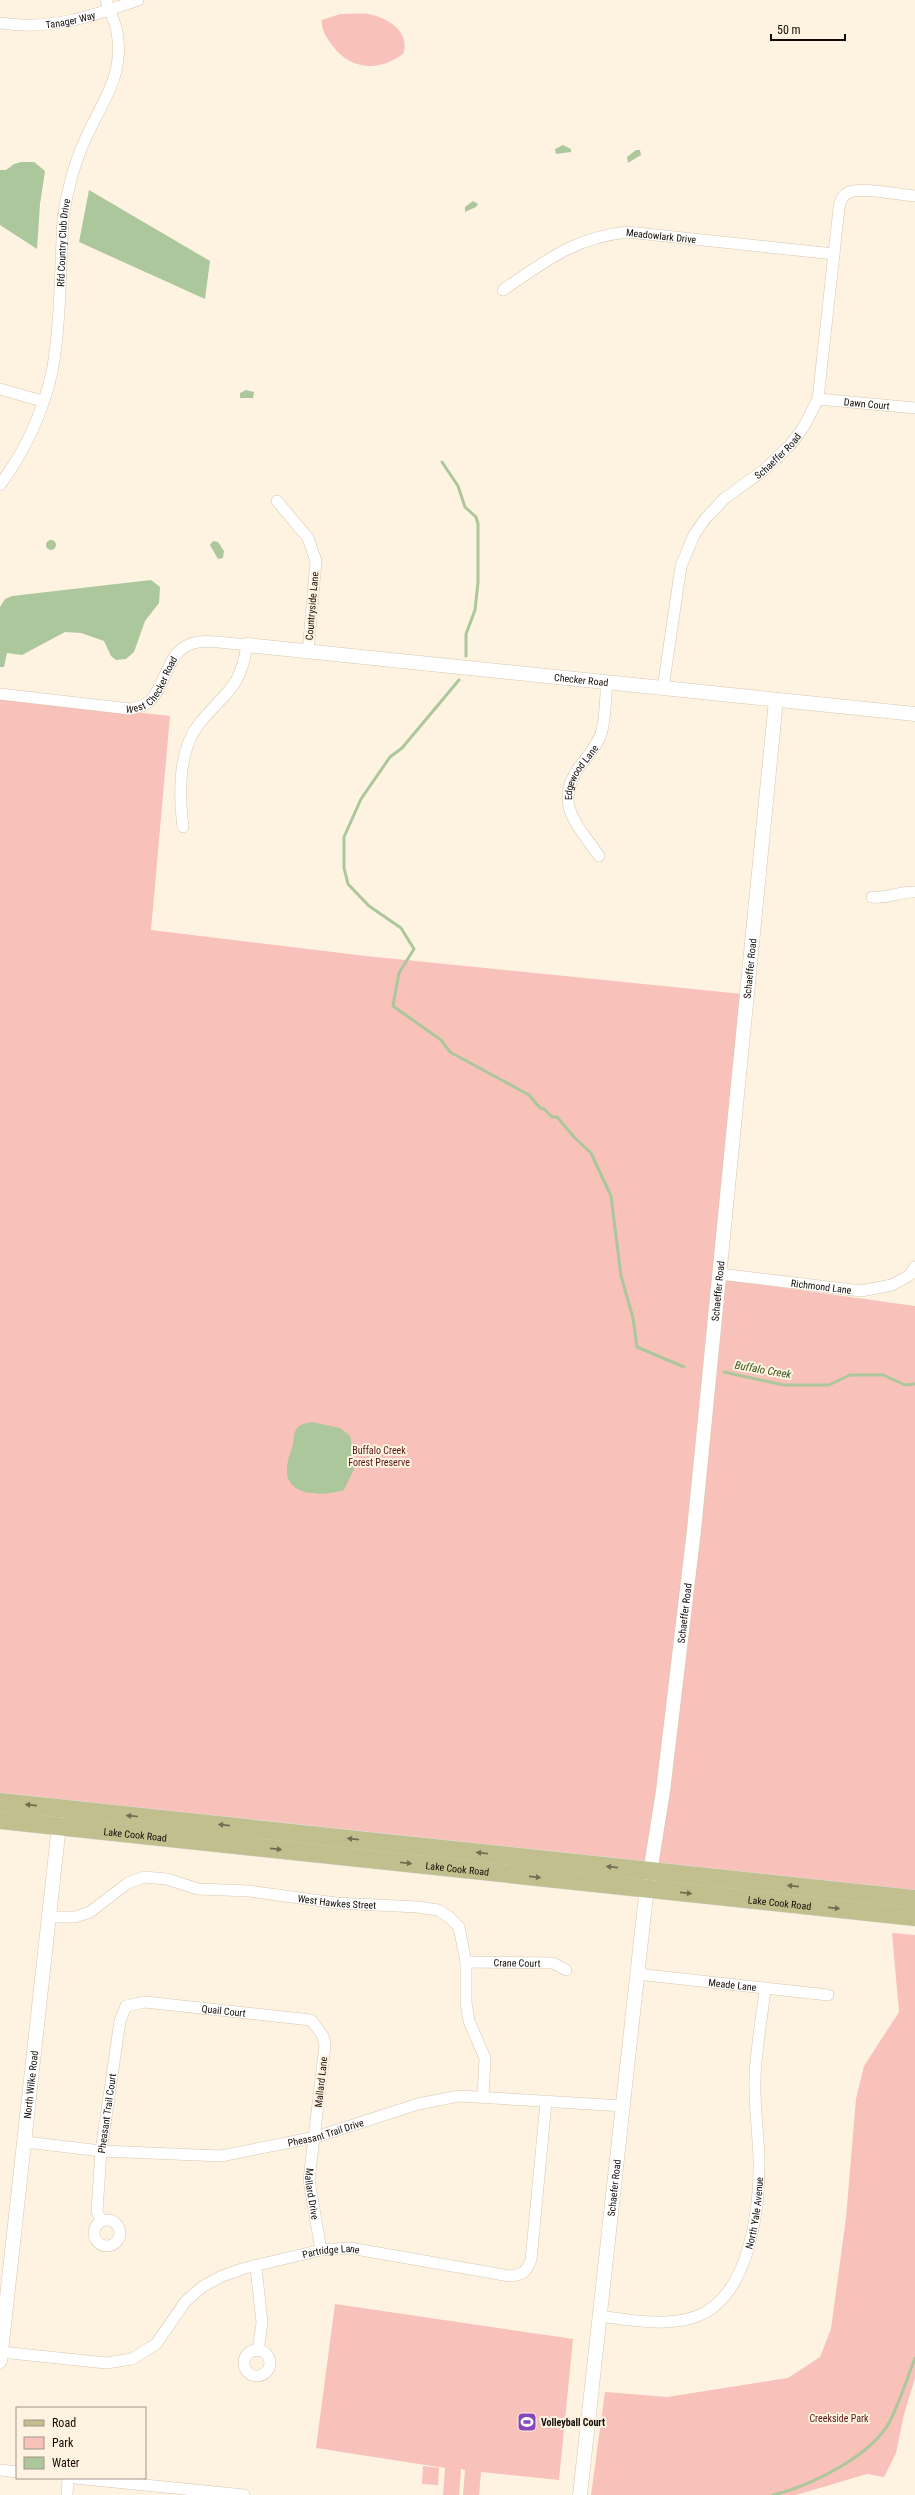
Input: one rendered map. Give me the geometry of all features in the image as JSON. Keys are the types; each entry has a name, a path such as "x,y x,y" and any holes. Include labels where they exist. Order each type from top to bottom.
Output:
{"main road":[{"name":"Lake Cook Road","path":"0,1802 649,1880 915,1917"},
{"name":"Lake Cook Road","path":"0,1820 649,1880 915,1899"}],"street":[{"name":"Tanager Way","path":"0,23 27,26 50,25 107,5 138,0"},
{"name":"Rfd Country Club Drive","path":"0,485 14,466 35,424 51,373 55,347 63,219 67,194 85,139 111,89 116,70 117,31 107,5"},
{"name":"Schaeffer Road","path":"663,688 681,566 694,535 705,519 725,498 764,470 790,445 803,428 818,399 834,254 842,198 852,191 862,190 915,196"},
{"name":"Meadowlark Drive","path":"503,290 562,250 593,237 616,233 627,232 834,254"},
{"path":"0,389 42,401"},
{"name":"Dawn Court","path":"818,399 915,408"},
{"name":"Countryside Lane","path":"277,501 308,538 316,561 308,652"},
{"name":"West Checker Road","path":"0,694 130,709 149,702 158,690 174,655 187,645 210,641 247,645"},
{"path":"183,827 180,804 188,744 199,724 237,681 244,664 247,645"},
{"name":"Checker Road","path":"247,645 915,714"},
{"name":"Edgewood Lane","path":"599,856 576,822 567,805 567,795 576,772 601,735 607,682"},
{"name":"Schaeffer Road","path":"649,1880 663,1791 692,1545 776,700"},
{"path":"872,896 887,898 900,892 915,892"},
{"name":"Richmond Lane","path":"720,1274 861,1291 892,1284 910,1275 915,1267"},
{"name":"North Wilke Road","path":"0,2356 2,2309 26,2142 62,1809"},
{"name":"West Hawkes Street","path":"50,1917 75,1917 90,1912 128,1883 144,1877 167,1879 198,1890 249,1891 336,1903 417,1907 438,1910 449,1917 459,1927 466,1962 466,2002 469,2021 485,2058 483,2096"},
{"name":"Schaefer Road","path":"580,2495 637,1974 649,1880"},
{"name":"Crane Court","path":"466,1962 553,1963 566,1970"},
{"name":"Meade Lane","path":"637,1974 828,1995"},
{"name":"North Yale Avenue","path":"599,2316 664,2323 696,2317 720,2303 742,2272 751,2235 758,2189 759,2160 755,2076 765,1989"},
{"name":"Quail Court","path":"126,2006 145,2002 310,2020 319,2029"},
{"name":"Pheasant Trail Court","path":"102,2221 97,2211 101,2151 120,2021 126,2006"},
{"name":"Mallard Lane","path":"316,2137 325,2045 319,2029"},
{"name":"Pheasant Trail Drive","path":"26,2142 101,2151 221,2156 316,2137 418,2104 459,2096 483,2096 546,2102 623,2106"},
{"name":"Partridge Lane","path":"0,2356 106,2363 132,2359 156,2344 193,2294 222,2276 245,2268 256,2267 322,2250 350,2248 510,2276 520,2276 526,2272 531,2260 546,2102"},
{"name":"Mallard Drive","path":"316,2137 309,2180 322,2250"},
{"path":"256,2267 262,2323 258,2351"},
{"path":"0,2470 16,2472"},
{"path":"67,2495 68,2479"},
{"path":"85,2479 212,2493 244,2495"}],"green space":[{"path":"340,14 369,14 390,23 396,27 404,39 405,46 403,54 394,60 374,66 356,64 347,59 332,45 322,27 322,20"},
{"name":"Buffalo Creek Forest Preserve","path":"0,697 170,716 151,930 366,956 742,994 713,1278 915,1306 915,1891 0,1795"},
{"name":"Creekside Park","path":"892,1933 915,1935 915,2378 904,2414 896,2453 884,2477 867,2474 796,2495 591,2495 605,2392 667,2397 788,2378 820,2357 831,2329 846,2218 856,2099 864,2066 899,2012"},
{"path":"335,2304 573,2339 559,2480 481,2472 479,2495 463,2495 465,2470 461,2469 459,2495 443,2495 445,2468 316,2448"},
{"path":"423,2466 439,2468 438,2485 422,2484"}],"water":[{"path":"563,145 571,149 571,152 556,154 555,149"},
{"path":"636,150 640,150 641,155 628,163 627,157"},
{"path":"21,162 34,162 45,171 40,204 37,249 0,225 0,170 6,170 14,164"},
{"path":"89,190 210,261 205,299 79,242"},
{"path":"473,201 478,204 476,207 465,212 465,207"},
{"path":"246,390 254,392 253,398 240,398 240,393"},
{"path":"49,540 53,540 55,541 55,549 49,550 46,547 46,543"},
{"path":"213,541 218,542 224,551 223,558 218,559 210,545"},
{"path":"151,580 160,587 159,603 145,621 134,652 126,659 116,660 111,656 104,641 81,633 65,632 22,655 7,653 4,667 0,667 0,607 5,599 12,596"},
{"path":"312,1422 340,1428 350,1436 356,1465 344,1490 318,1494 308,1493 299,1490 288,1478 287,1469 295,1432 301,1425"}],"waterway":[{"path":"442,462 458,486 465,507 476,517 478,524 478,582 475,610 466,634 466,656"},
{"path":"459,680 402,748 390,757 361,799 344,837 344,868 348,884 369,906 401,928 414,949 399,973 393,1006 441,1040 450,1052 529,1095 540,1108 544,1109 552,1117 557,1117 575,1138 591,1153 611,1196 621,1276 633,1318 637,1347 684,1367"},
{"name":"Buffalo Creek","path":"724,1372 784,1385 829,1385 850,1375 883,1375 905,1385 915,1384"},
{"path":"773,2495 788,2491 822,2477 839,2468 869,2446 881,2434 890,2421 915,2358"}],"place":[{"name":"Volleyball Court","path":"527,2422"}]}
